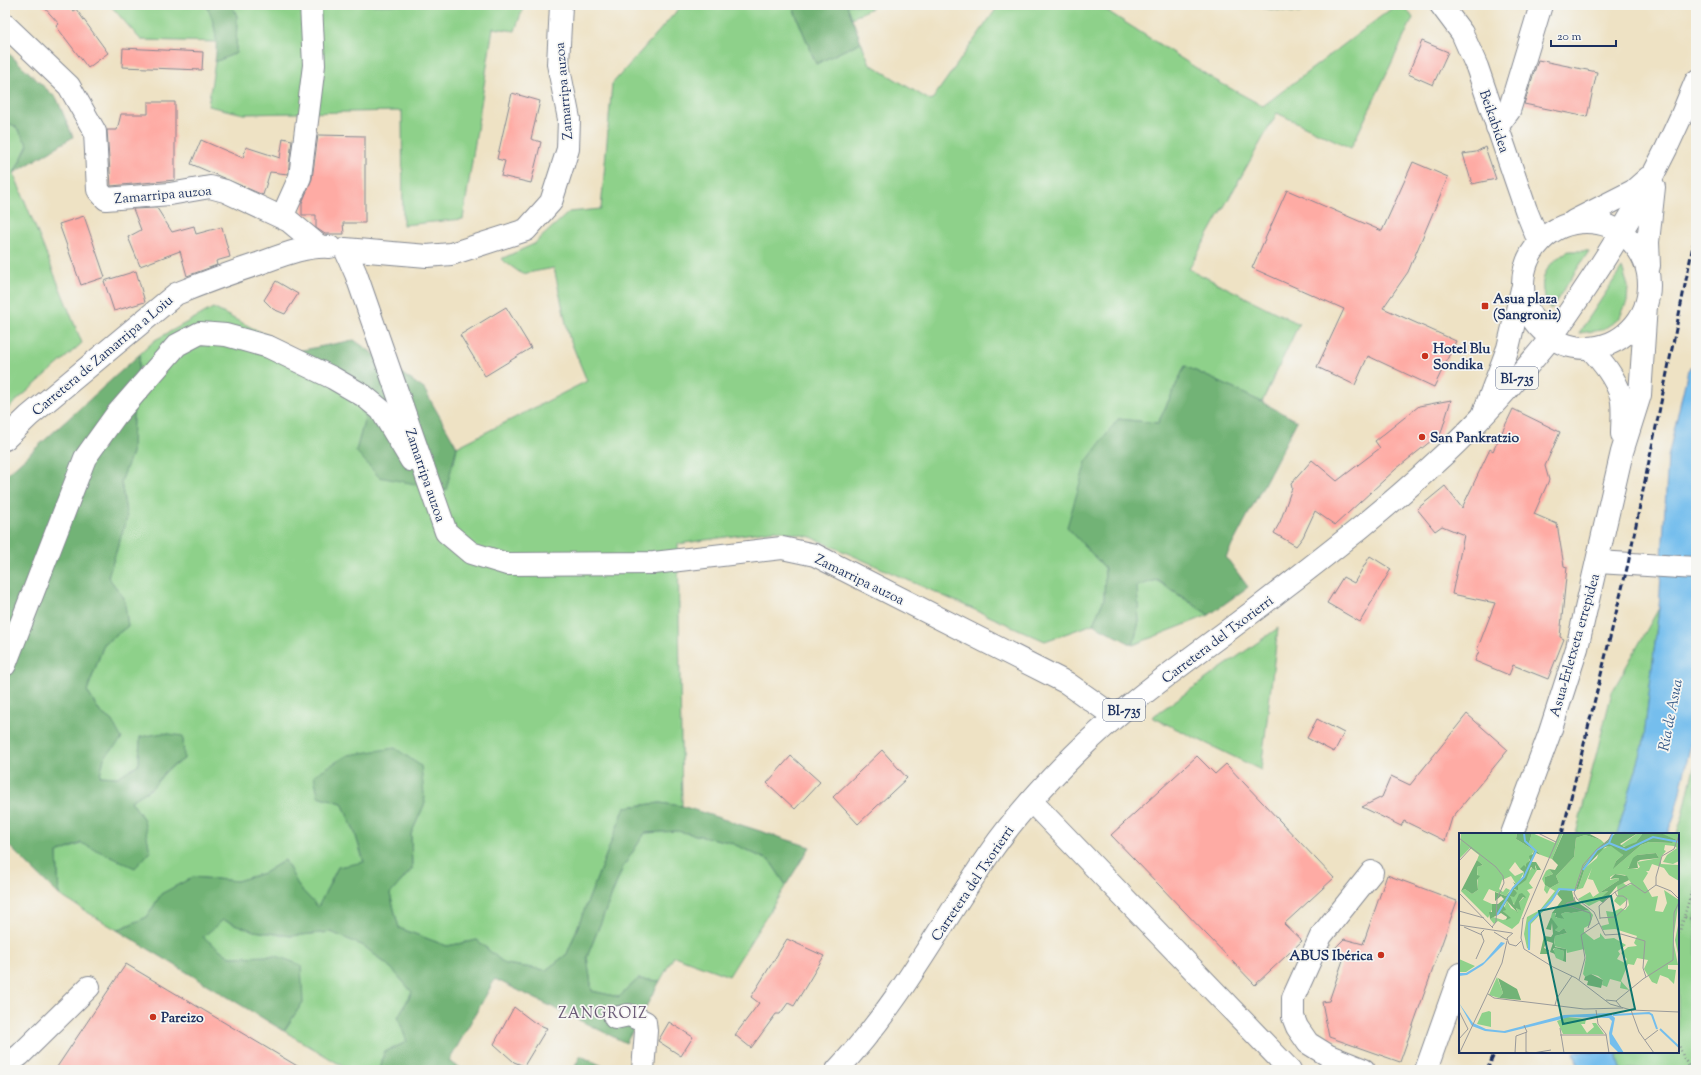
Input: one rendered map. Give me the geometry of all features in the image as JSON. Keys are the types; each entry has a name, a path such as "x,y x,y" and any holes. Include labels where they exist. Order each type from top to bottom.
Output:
{"street":[{"path":"282,217 300,177 314,65 311,5"},
{"name":"Zamarripa auzoa","path":"561,5 558,64 569,119 568,149 551,202 526,230 450,254 427,256 345,249 356,274 446,532 471,553 507,564 654,563 782,548 815,555 1067,683 1115,717"},
{"name":"Beikabidea","path":"1441,5 1462,33 1477,67 1526,210 1539,242"},
{"path":"1497,127 1509,111 1541,5"},
{"name":"Zamarripa auzoa","path":"5,25 69,86 92,125 96,132 98,190 106,199 170,194 210,187 225,191 288,220 319,246"},
{"path":"1622,452 1640,395 1646,305 1650,278 1648,242 1651,198 1657,170 1696,81"},
{"path":"1482,417 1508,348 1523,286 1524,270 1530,255 1539,242 1553,230 1570,224 1633,191 1657,170"},
{"name":"Carretera del Txorierri","path":"837,1070 853,1054 894,1000 990,852 1031,801 1073,756 1115,717 1365,524 1433,465 1482,417 1551,338 1589,285 1622,232 1657,170"},
{"path":"1570,224 1588,221 1606,224 1622,232 1633,242 1645,260 1650,278"},
{"name":"Carretera de Zamarripa a Loiu","path":"5,439 29,416 176,294 205,282 280,256 319,246 345,249"},
{"path":"1523,286 1525,301 1531,316 1540,329 1551,338 1570,346 1590,348 1609,344 1625,335 1638,322 1646,305"},
{"path":"5,665 85,458 116,415 177,345 200,333 226,335 269,347 333,378 364,396 381,410 433,496"},
{"path":"1590,348 1607,368 1615,381 1621,397 1622,452"},
{"name":"Asua-Erletxeta errepidea","path":"1512,833 1549,735 1576,648 1598,562 1622,452"},
{"path":"1598,562 1696,568"},
{"path":"1031,801 1290,1070"},
{"path":"1364,1070 1329,1056 1308,1043 1297,1027 1293,1017 1293,998 1321,936 1372,872"},
{"path":"1426,1070 1459,977"},
{"path":"12,1061 89,987"},
{"path":"615,1018 629,1015 645,1022 646,1031 643,1070"}],"path":[{"path":"1679,934 1696,876"},
{"path":"1684,917 1696,920"},
{"path":"1679,1046 1684,1059 1692,1070"}],"green space":[{"path":"110,5 206,5 211,15 218,42 141,40"},
{"path":"206,5 232,5 237,16 236,53 215,62 216,47 214,26"},
{"path":"232,5 524,5 515,31 493,28 463,219 403,225 402,111 244,114 208,106 215,62 236,53 237,16"},
{"path":"682,5 792,5 816,64 861,42 870,64 931,101 999,5 1098,5 1215,80 1263,106 1396,5 1404,5 1413,18 1351,148 1277,113 1189,269 1299,324 1262,402 1185,366 1158,423 1118,419 1067,527 1105,568 1104,599 1093,624 1045,641 811,537 774,530 678,544 682,806 660,803 625,807 567,954 546,970 505,964 477,940 447,946 399,928 390,894 412,869 411,834 425,803 318,796 342,803 355,833 364,863 338,867 318,908 299,887 285,860 264,873 237,881 193,877 161,894 147,917 117,930 59,895 57,853 144,820 131,801 152,788 167,770 184,759 140,737 139,764 118,777 100,776 112,721 100,712 87,691 104,644 128,626 124,598 108,577 127,518 121,482 132,453 133,415 140,354 155,340 213,308 298,351 349,383 365,418 356,451 454,463 457,447 587,381 569,337 554,268 522,274 501,259 534,244 569,212 601,209 612,84"},
{"path":"792,5 847,5 861,42 816,64"},
{"path":"847,5 877,5 852,18"},
{"path":"1261,5 1315,5 1299,13 1263,8"},
{"path":"5,50 57,99 73,137 14,173 28,145 15,126 5,122"},
{"path":"5,122 15,126 28,145 14,174 82,343 5,411"},
{"path":"1569,251 1589,251 1551,309 1544,295 1543,281 1545,274 1557,258"},
{"path":"1622,268 1628,286 1627,302 1619,319 1602,330 1579,333"},
{"path":"354,340 424,389 457,447 446,490 379,477 356,451 365,418 349,383 298,351"},
{"path":"140,354 133,415 132,453 121,482 127,518 108,577 124,598 128,626 104,644 87,691 100,712 112,721 122,739 104,758 100,776 118,777 139,764 140,737 163,733 183,736 184,759 167,770 152,788 131,801 144,820 150,852 135,868 81,843 57,853 59,895 5,842 5,476"},
{"path":"1185,366 1262,402 1297,421 1226,557 1248,587 1209,615 1157,580 1137,586 1139,622 1133,645 1093,624 1104,599 1105,568 1067,527 1086,462 1118,419 1158,423"},
{"path":"1156,580 1209,615 1133,645 1139,622 1136,586"},
{"path":"1659,608 1643,746 1617,833 1576,833 1612,692"},
{"path":"1278,628 1261,770 1152,717"},
{"path":"395,748 421,766 425,803 411,834 412,869 390,894 399,928 447,946 477,940 505,964 546,970 567,954 625,807 660,803 682,806 810,847 786,885 770,861 729,842 677,831 645,833 623,867 587,957 592,991 619,997 638,979 660,981 626,1043 495,979 449,1061 463,1070 380,1070 384,1052 407,1042 398,1017 412,992 392,969 364,946 331,932 291,936 254,931 223,920 203,937 230,957 277,956 301,965 303,1002 284,1031 117,930 147,917 161,894 193,877 237,881 264,873 285,860 299,887 318,907 338,867 364,862 355,833 342,803 318,796 314,775 348,755"},
{"path":"1696,758 1696,1070 1621,1070 1617,1053 1679,1053 1679,833 1677,833"},
{"path":"677,831 729,842 770,861 786,885 729,976 674,956 660,981 638,979 619,997 592,991 587,957 623,867 645,833"},
{"path":"223,920 254,931 291,936 331,932 364,946 392,969 412,992 398,1017 407,1042 384,1052 380,1070 349,1070 284,1031 303,1002 277,956 230,957 202,937"},
{"path":"581,1056 611,1070 573,1070"}],"water":[{"name":"Ría de Asua","path":"1696,362 1696,720 1675,814 1667,833 1617,833 1643,746 1659,608 1668,457 1688,370"},
{"path":"1574,1053 1617,1053 1621,1070 1579,1070"}],"building":[{"path":"42,5 69,5 73,11 76,9 108,53 88,68 56,26 59,24"},
{"path":"1422,41 1448,52 1433,85 1408,74"},
{"path":"123,48 203,52 202,70 122,67"},
{"path":"1538,60 1597,72 1587,117 1524,104"},
{"path":"512,93 540,101 531,139 541,142 531,183 501,176 505,161 497,159"},
{"path":"148,102 175,102 175,180 111,186 107,130 117,130 121,114 148,114"},
{"path":"318,135 365,136 365,223 343,223 344,234 325,234 316,228 316,215 302,215 302,203 312,179"},
{"path":"283,138 292,140 288,174 270,172 263,195 191,164 201,140 243,158 246,147 280,158"},
{"path":"1485,147 1496,179 1472,184 1463,154 1476,152"},
{"path":"1413,162 1448,177 1408,272 1383,308 1456,341 1434,387 1368,356 1355,385 1317,367 1344,309 1252,268 1287,190 1382,231"},
{"path":"157,208 172,232 194,226 196,234 222,227 230,257 216,261 217,265 187,276 180,251 140,266 128,237 141,230 133,209"},
{"path":"84,216 105,277 81,285 59,224"},
{"path":"136,271 145,302 114,311 104,281"},
{"path":"276,281 298,294 285,314 273,309 264,300"},
{"path":"506,307 531,348 485,376 460,335"},
{"path":"1451,400 1441,433 1396,469 1335,525 1315,511 1303,537 1296,546 1274,533 1280,522 1292,488 1291,484 1312,460 1337,481 1380,448 1375,441 1419,406"},
{"path":"1513,409 1560,432 1545,466 1549,480 1534,514 1557,524 1564,566 1567,567 1560,637 1564,639 1548,679 1513,665 1509,675 1475,661 1479,651 1477,650 1495,603 1452,594 1464,535 1442,526 1435,531 1417,509 1445,486 1462,508 1490,449 1493,451"},
{"path":"1370,556 1391,569 1360,622 1327,603 1343,577 1354,583"},
{"path":"1467,714 1508,750 1452,818 1445,841 1404,821 1401,826 1362,807 1382,797 1391,776 1410,785"},
{"path":"1317,719 1344,733 1334,752 1307,738"},
{"path":"882,750 907,778 858,824 833,797"},
{"path":"791,756 820,782 795,809 767,783"},
{"path":"1197,756 1215,774 1226,764 1334,878 1284,924 1302,941 1255,985 1111,835"},
{"path":"1387,875 1457,901 1400,1062 1329,1037 1322,1002 1329,1001 1343,960 1334,949 1344,939 1363,944"},
{"path":"787,939 824,956 794,1006 788,1003 780,1014 776,1014 751,1048 735,1035 759,1003 751,997"},
{"name":"Pareizo","path":"126,964 304,1070 55,1070"},
{"path":"514,1007 535,1023 547,1028 524,1066 514,1062 494,1044"},
{"path":"669,1022 693,1037 681,1056 658,1041"}],"railway":[{"path":"1562,833 1628,564 1696,231"},
{"path":"1487,1070 1495,1053"}],"place":[{"name":"Asua plaza (Sangroniz)","path":"1485,306"},
{"name":"Hotel Blu Sondika","path":"1425,356"},
{"name":"San Pankratzio","path":"1422,437"},
{"name":"ABUS Ibérica","path":"1381,955"},
{"name":"Pareizo","path":"153,1017"}],"district":[{"name":"ZANGROIZ","path":"603,1013"}]}
